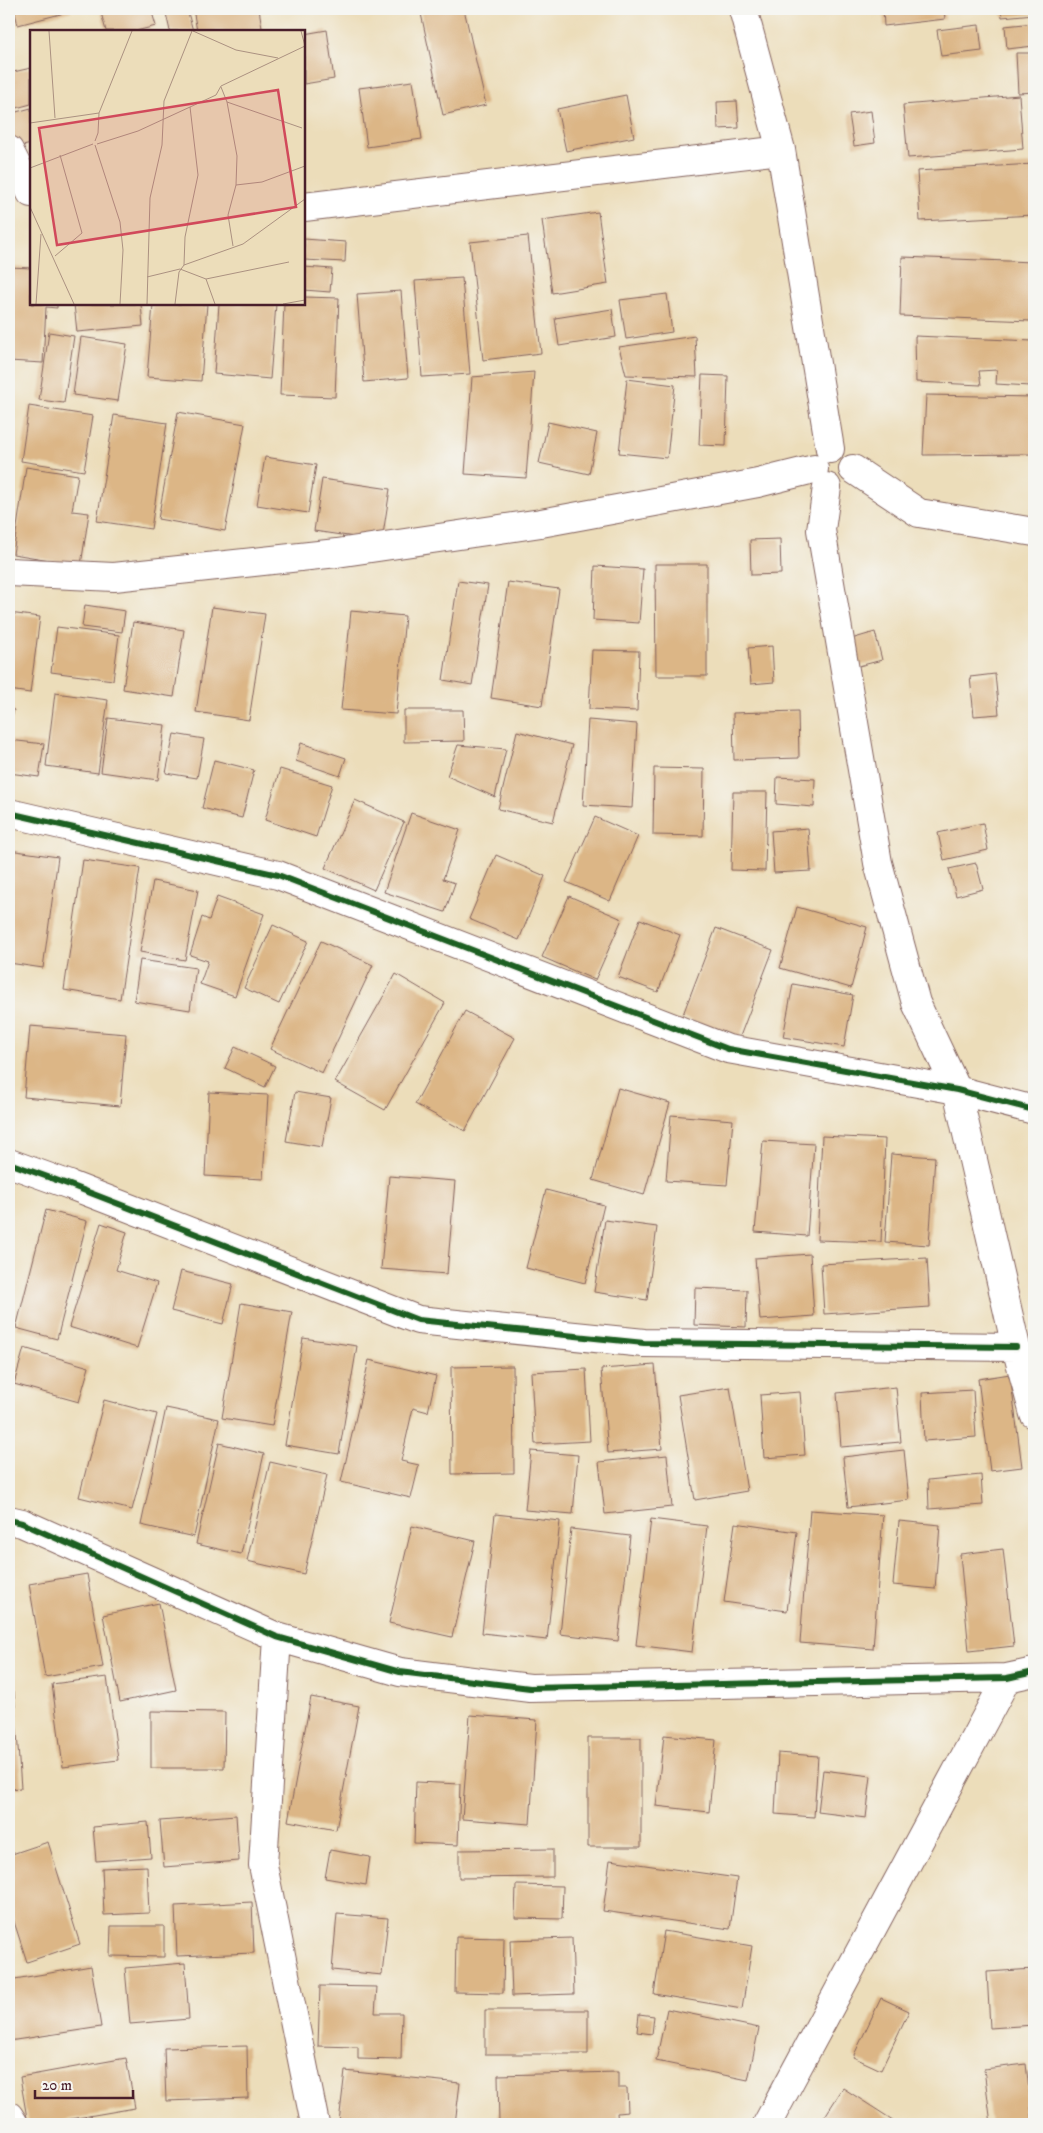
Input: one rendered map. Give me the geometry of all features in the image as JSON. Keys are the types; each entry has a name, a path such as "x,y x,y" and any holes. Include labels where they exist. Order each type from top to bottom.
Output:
{"street":[{"path":"744,9 781,150 824,468 821,530 878,863 916,1003 957,1090 1016,1347 1034,1414"},
{"path":"9,150 30,191"},
{"path":"305,207 781,150"},
{"path":"9,572 114,577 337,553 551,522 758,483 824,468 836,448 850,458 853,470 920,513 1034,532"},
{"path":"9,813 278,875 728,1049 957,1090 1034,1110"},
{"path":"9,1163 418,1320 644,1343 1016,1347"},
{"path":"9,1520 22,1523 276,1637 400,1672 530,1688 1007,1678 1034,1672"},
{"path":"276,1637 263,1865 315,2124"},
{"path":"767,2124 1007,1678"},
{"path":"9,2116 14,2124"}],"building":[{"path":"14,9 71,9 72,11 18,25"},
{"path":"100,9 151,9 156,26 140,30 106,30"},
{"path":"165,9 187,9 193,30 170,30"},
{"path":"193,9 259,9 262,28 249,30 197,30"},
{"path":"420,9 464,9 486,105 443,115"},
{"path":"883,9 944,9 945,19 884,26"},
{"path":"1001,9 1034,9 1034,14 1002,17"},
{"path":"1034,23 1034,46 1007,49 1005,26"},
{"path":"979,25 982,51 941,56 937,30"},
{"path":"327,30 334,79 305,84 305,34"},
{"path":"1016,53 1034,53 1034,92 1018,93"},
{"path":"30,68 30,104 9,110 9,73"},
{"path":"413,81 422,139 367,147 359,88"},
{"path":"626,95 634,137 566,151 557,109"},
{"path":"1019,95 1023,149 908,158 903,105"},
{"path":"737,101 739,128 718,129 717,102"},
{"path":"30,108 30,144 15,148 9,114"},
{"path":"871,111 875,143 854,146 849,114"},
{"path":"1033,164 1034,215 920,221 917,171"},
{"path":"598,212 608,284 552,293 542,220"},
{"path":"528,236 541,353 483,360 470,242"},
{"path":"305,239 346,242 345,262 305,260"},
{"path":"902,257 1033,262 1031,321 900,316"},
{"path":"9,267 30,268 30,305 57,305 57,308 46,307 43,363 9,361"},
{"path":"305,267 332,269 330,292 305,290"},
{"path":"462,278 470,374 422,377 415,281"},
{"path":"401,291 408,378 364,382 357,294"},
{"path":"667,294 672,332 626,339 620,300"},
{"path":"305,297 339,298 335,397 280,395 284,305 305,305"},
{"path":"74,305 141,305 143,326 77,332"},
{"path":"153,305 207,305 201,381 147,377"},
{"path":"219,305 276,305 270,379 214,374"},
{"path":"612,309 616,337 559,346 555,318"},
{"path":"49,332 74,336 64,403 39,400"},
{"path":"695,336 697,377 626,375 619,347"},
{"path":"915,336 1033,341 1030,386 996,384 997,370 979,371 981,385 916,382"},
{"path":"81,337 127,344 118,401 73,395"},
{"path":"534,372 526,478 465,474 472,377"},
{"path":"702,375 728,376 726,446 699,445"},
{"path":"627,379 675,385 667,458 619,453"},
{"path":"926,395 1034,397 1034,454 923,455"},
{"path":"29,406 93,416 84,471 21,461"},
{"path":"178,412 245,424 225,531 158,519"},
{"path":"114,415 167,423 151,529 97,521"},
{"path":"548,422 597,433 589,474 539,463"},
{"path":"265,457 316,465 308,513 257,505"},
{"path":"26,467 78,475 72,511 89,513 81,565 13,554"},
{"path":"322,479 390,489 382,541 314,531"},
{"path":"780,539 781,574 751,575 750,540"},
{"path":"655,564 707,564 707,676 656,676"},
{"path":"595,566 643,569 639,623 593,620"},
{"path":"458,581 488,585 472,685 443,680"},
{"path":"508,582 559,589 542,706 491,698"},
{"path":"85,605 125,611 122,632 82,627"},
{"path":"212,607 265,614 249,720 196,712"},
{"path":"351,611 405,616 396,714 341,710"},
{"path":"9,613 40,617 30,693 9,690"},
{"path":"133,622 184,630 174,697 123,689"},
{"path":"57,627 119,635 113,680 51,672"},
{"path":"875,632 882,660 855,667 848,640"},
{"path":"772,646 774,682 751,684 748,648"},
{"path":"592,650 639,651 637,711 589,709"},
{"path":"995,674 999,714 974,716 970,677"},
{"path":"55,693 108,700 98,773 46,766"},
{"path":"9,708 14,710 9,727"},
{"path":"404,710 463,710 464,741 404,742"},
{"path":"798,711 799,758 734,760 733,713"},
{"path":"108,718 165,725 158,780 101,772"},
{"path":"588,720 637,724 632,808 583,805"},
{"path":"517,731 572,745 553,822 498,809"},
{"path":"174,734 204,739 197,778 166,773"},
{"path":"9,740 44,744 39,777 9,773"},
{"path":"301,743 346,758 340,776 296,761"},
{"path":"458,745 506,749 495,797 447,776"},
{"path":"214,760 254,770 242,818 202,808"},
{"path":"654,768 704,769 703,836 653,835"},
{"path":"280,769 332,785 316,837 265,820"},
{"path":"777,777 815,779 814,807 776,804"},
{"path":"733,792 767,792 765,871 731,870"},
{"path":"355,800 404,822 374,890 325,868"},
{"path":"411,813 460,830 443,879 455,883 445,912 384,892"},
{"path":"595,817 638,836 610,901 566,882"},
{"path":"983,823 988,850 944,860 938,833"},
{"path":"808,828 811,871 774,873 771,831"},
{"path":"9,850 58,857 43,968 9,963"},
{"path":"496,855 545,876 519,940 469,919"},
{"path":"83,860 140,868 120,999 64,990"},
{"path":"976,863 983,889 956,896 949,869"},
{"path":"153,881 198,890 185,960 140,952"},
{"path":"569,896 622,919 595,980 542,957"},
{"path":"217,897 264,914 235,996 200,984 208,961 190,955 202,917 209,920"},
{"path":"797,907 867,927 851,988 780,968"},
{"path":"640,919 680,935 658,992 618,977"},
{"path":"273,925 308,941 279,1004 244,988"},
{"path":"716,928 773,950 739,1039 682,1017"},
{"path":"321,941 373,965 322,1073 270,1049"},
{"path":"140,960 196,968 190,1010 134,1001"},
{"path":"396,974 445,1003 385,1110 335,1082"},
{"path":"793,984 853,995 844,1047 783,1037"},
{"path":"465,1011 515,1038 465,1131 415,1104"},
{"path":"30,1026 126,1034 120,1106 24,1097"},
{"path":"235,1047 275,1066 265,1087 225,1068"},
{"path":"618,1088 670,1103 644,1195 593,1180"},
{"path":"209,1092 268,1095 263,1179 205,1176"},
{"path":"295,1092 331,1098 322,1147 286,1141"},
{"path":"671,1115 733,1120 727,1185 666,1181"},
{"path":"822,1136 885,1139 881,1242 817,1240"},
{"path":"763,1141 814,1144 807,1236 755,1232"},
{"path":"891,1154 935,1157 929,1245 885,1242"},
{"path":"389,1176 455,1181 447,1274 381,1269"},
{"path":"546,1190 604,1205 585,1283 526,1268"},
{"path":"46,1210 87,1221 57,1339 16,1328"},
{"path":"605,1220 657,1227 647,1300 594,1292"},
{"path":"101,1223 127,1232 116,1270 157,1283 137,1348 69,1327"},
{"path":"810,1254 814,1316 760,1320 755,1258"},
{"path":"927,1258 930,1307 824,1314 821,1264"},
{"path":"181,1271 233,1284 223,1324 171,1311"},
{"path":"695,1288 747,1290 746,1327 694,1325"},
{"path":"241,1303 292,1312 272,1426 222,1418"},
{"path":"303,1338 357,1346 339,1454 285,1445"},
{"path":"9,1348 12,1349 10,1370 9,1370"},
{"path":"24,1348 89,1367 79,1402 14,1384"},
{"path":"369,1360 436,1376 428,1412 413,1408 401,1461 419,1465 411,1498 341,1482"},
{"path":"655,1365 662,1449 608,1453 601,1369"},
{"path":"513,1366 514,1473 452,1474 451,1367"},
{"path":"586,1369 590,1441 535,1444 531,1372"},
{"path":"1010,1374 1022,1467 990,1471 978,1379"},
{"path":"730,1387 747,1491 695,1500 678,1395"},
{"path":"896,1387 901,1442 841,1447 837,1393"},
{"path":"973,1390 976,1437 924,1441 922,1393"},
{"path":"800,1392 805,1455 764,1458 760,1395"},
{"path":"104,1400 157,1414 132,1510 79,1497"},
{"path":"166,1408 219,1419 194,1537 141,1525"},
{"path":"219,1443 264,1454 241,1554 196,1544"},
{"path":"904,1450 909,1500 848,1507 843,1457"},
{"path":"531,1451 578,1455 573,1514 525,1510"},
{"path":"667,1455 672,1507 605,1514 599,1462"},
{"path":"270,1462 327,1475 304,1574 247,1561"},
{"path":"981,1475 983,1505 929,1509 928,1480"},
{"path":"810,1510 883,1515 873,1649 800,1643"},
{"path":"495,1514 560,1521 547,1640 482,1633"},
{"path":"651,1519 707,1526 692,1652 636,1645"},
{"path":"899,1521 940,1525 935,1589 893,1585"},
{"path":"735,1523 797,1532 787,1611 724,1602"},
{"path":"412,1526 475,1541 452,1637 389,1623"},
{"path":"571,1529 630,1536 618,1641 560,1634"},
{"path":"1003,1549 1014,1646 969,1651 960,1554"},
{"path":"87,1574 103,1667 45,1677 29,1584"},
{"path":"159,1603 176,1690 120,1702 103,1615"},
{"path":"107,1677 118,1760 63,1767 52,1684"},
{"path":"14,1692 21,1788 9,1789 9,1693"},
{"path":"311,1697 359,1706 336,1830 288,1821"},
{"path":"151,1711 225,1712 224,1768 151,1768"},
{"path":"470,1715 537,1720 530,1824 462,1819"},
{"path":"664,1735 716,1740 709,1812 656,1806"},
{"path":"588,1738 641,1738 641,1847 588,1847"},
{"path":"778,1753 818,1756 814,1817 775,1814"},
{"path":"823,1770 871,1776 866,1818 818,1812"},
{"path":"416,1782 460,1784 458,1845 414,1843"},
{"path":"236,1815 239,1861 164,1867 160,1821"},
{"path":"148,1822 151,1857 96,1861 93,1827"},
{"path":"48,1842 80,1944 27,1962 9,1906 9,1855"},
{"path":"553,1849 553,1877 459,1878 459,1850"},
{"path":"330,1850 370,1857 366,1885 325,1878"},
{"path":"610,1860 737,1878 730,1929 603,1911"},
{"path":"147,1866 149,1913 104,1915 102,1868"},
{"path":"516,1885 563,1886 562,1919 515,1918"},
{"path":"252,1902 254,1953 177,1956 175,1906"},
{"path":"337,1914 388,1918 382,1975 332,1970"},
{"path":"111,1926 164,1926 164,1957 110,1956"},
{"path":"664,1931 752,1946 742,2009 654,1994"},
{"path":"456,1937 504,1938 503,1993 455,1992"},
{"path":"572,1938 574,1994 512,1996 510,1940"},
{"path":"185,1963 189,2019 130,2024 125,1968"},
{"path":"91,1966 101,2027 9,2041 9,1980"},
{"path":"1034,1969 1034,2025 990,2028 987,1972"},
{"path":"320,1986 377,1987 375,2013 402,2013 401,2060 358,2059 358,2047 318,2046"},
{"path":"881,1998 909,2011 881,2070 853,2057"},
{"path":"667,2009 759,2028 748,2080 656,2061"},
{"path":"485,2010 588,2010 588,2054 485,2054"},
{"path":"639,2014 654,2016 652,2034 637,2032"},
{"path":"247,2046 248,2098 166,2101 164,2048"},
{"path":"126,2058 135,2108 42,2124 28,2124 20,2077"},
{"path":"1026,2064 1033,2124 991,2124 984,2069"},
{"path":"345,2071 460,2083 455,2124 357,2124 339,2122"},
{"path":"618,2072 618,2088 627,2088 628,2112 617,2113 618,2124 499,2124 498,2075"},
{"path":"843,2088 899,2124 820,2124"}],"cycle path":[{"path":"9,813 278,875 728,1049 957,1090 1034,1110"},
{"path":"9,1163 418,1320 644,1343 1016,1347"},
{"path":"9,1520 22,1523 277,1637 400,1672 530,1688 1007,1678 1034,1672"}]}
